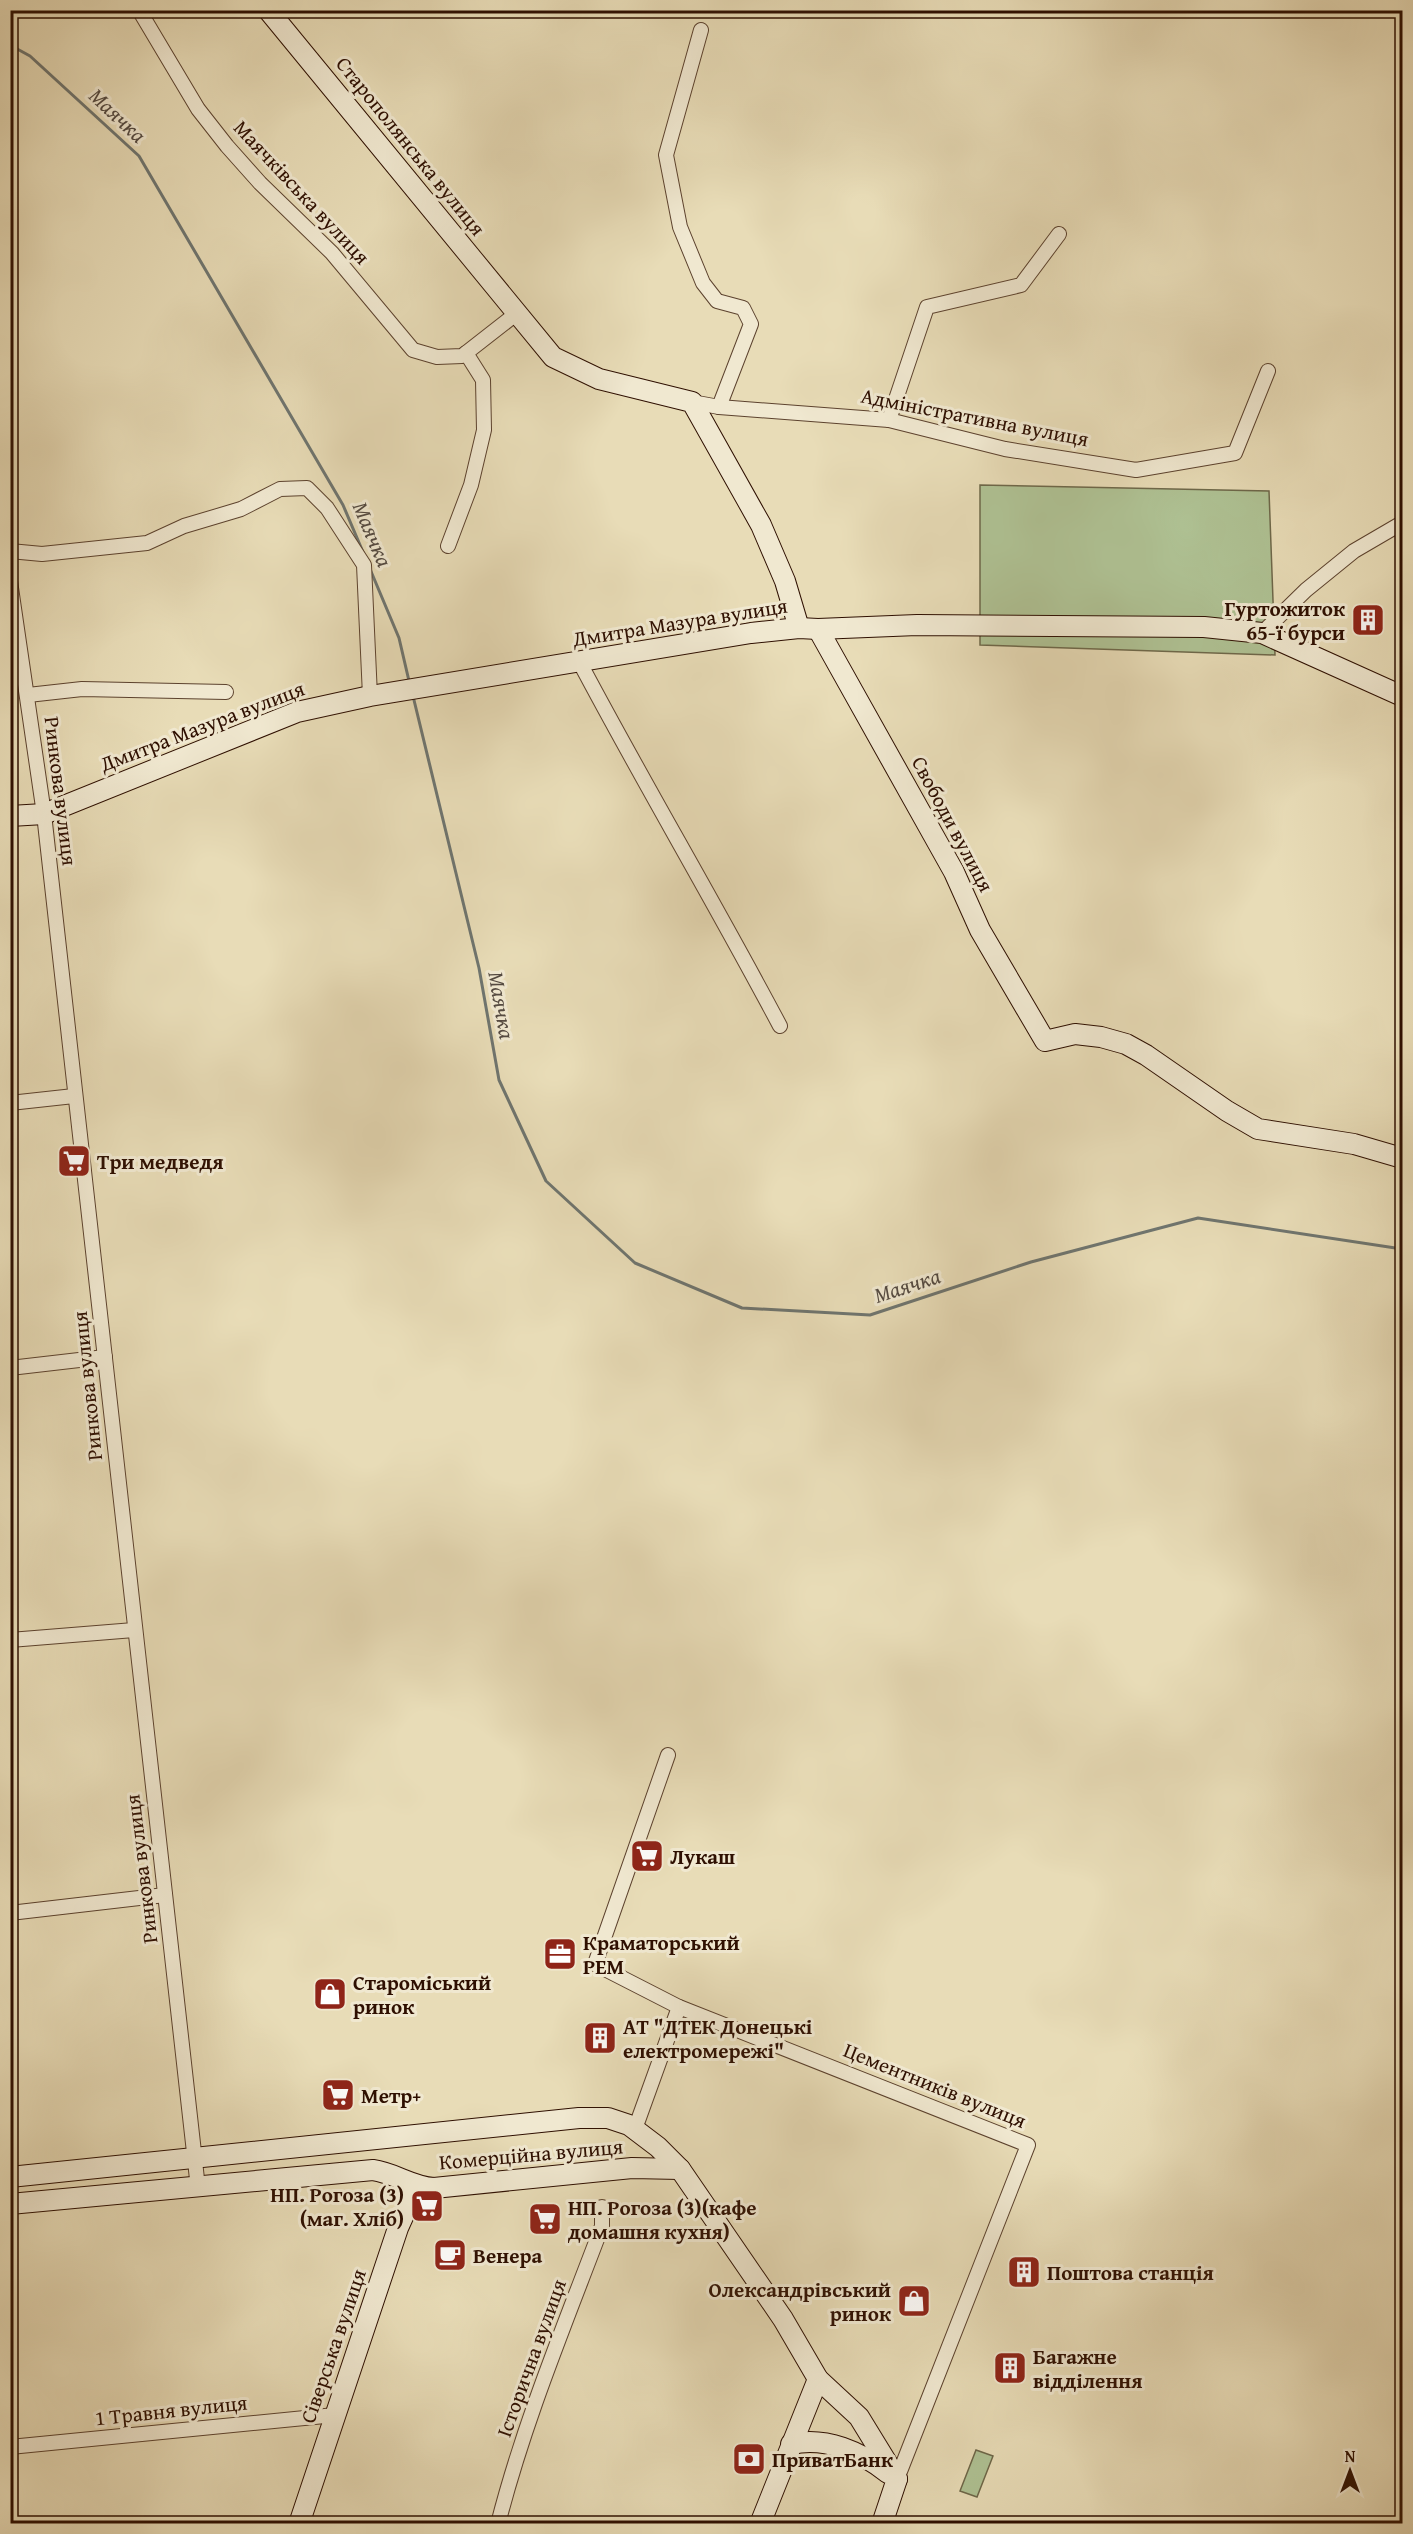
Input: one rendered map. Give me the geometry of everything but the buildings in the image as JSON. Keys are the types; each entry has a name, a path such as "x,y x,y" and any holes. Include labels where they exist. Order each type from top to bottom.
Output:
{"street":[{"name":"Маячківська вулиця","path":"139,10 198,109 227,146 260,183 332,253 413,350 437,357 462,356 466,353"},
{"name":"Старополянська вулиця","path":"268,10 392,159 516,314"},
{"path":"701,30 666,155 680,227 703,283 717,301 743,308 751,324 719,407"},
{"path":"889,420 927,307 1021,285 1059,234"},
{"path":"447,546 471,485 484,430 483,381 466,353 516,314"},
{"name":"Адміністративна вулиця","path":"516,314 553,357 599,379 719,407 889,420 1005,449 1136,470 1235,453 1268,371"},
{"name":"Свободи вулиця","path":"692,402 761,525 808,628 954,872 980,930 1045,1041 1075,1034 1101,1036 1126,1044 1258,1129 1354,1144 1402,1158"},
{"path":"10,551 42,554 147,543 184,526 242,509 280,489 307,488 327,508 364,565 376,695"},
{"path":"1262,633 1306,590 1354,551 1402,522"},
{"name":"Ринкова вулиця","path":"10,581 44,814 198,2188"},
{"name":"Дмитра Мазура вулиця","path":"10,816 44,814 297,712 376,695 751,633 808,628 917,625 1176,626 1262,633 1402,696"},
{"path":"579,662 780,1026"},
{"path":"28,695 82,689 225,692"},
{"path":"10,1103 74,1096"},
{"path":"10,1368 105,1357"},
{"path":"10,1640 134,1630"},
{"name":"Цементників вулиця","path":"668,1755 595,1964 679,2007 1028,2145 897,2479"},
{"path":"10,1913 165,1895"},
{"path":"635,2129 679,2007"},
{"name":"Комерційна вулиця","path":"10,2177 579,2118 608,2118 635,2129 658,2147 680,2169"},
{"path":"123,2166 126,2194"},
{"name":"Комерційна вулиця","path":"10,2204 373,2170 390,2173 417,2186 442,2188 643,2168 680,2169"},
{"path":"680,2169 783,2319 818,2379 860,2417 897,2479 882,2523"},
{"name":"Сіверська вулиця","path":"299,2523 398,2228 417,2186"},
{"name":"Історична вулиця","path":"498,2523 506,2491 549,2365 602,2226 602,2207"},
{"path":"760,2523 818,2379"},
{"name":"1 Травня вулиця","path":"10,2447 335,2415"},
{"path":"791,2444 813,2442 850,2450 868,2457 897,2479"}],"green space":[{"path":"980,485 1269,491 1275,655 980,645"},
{"path":"976,2450 993,2456 977,2497 960,2491"}],"waterway":[{"name":"Маячка","path":"10,45 30,56 139,156 343,505 363,552"},
{"name":"Маячка","path":"370,569 399,638 409,681"},
{"name":"Маячка","path":"413,696 479,968 499,1080 546,1181 635,1263 742,1308 870,1315 1031,1262 1198,1218 1402,1249"}],"place":[{"name":"Гуртожиток 65-ї бурси","path":"1368,620"},
{"name":"Три медведя","path":"74,1161"},
{"name":"Лукаш","path":"647,1856"},
{"name":"Краматорський РЕМ","path":"560,1954"},
{"name":"Староміський ринок","path":"330,1994"},
{"name":"АТ \"ДТЕК Донецькі електромережі\"","path":"600,2038"},
{"name":"Метр+","path":"338,2095"},
{"name":"НП. Рогоза (3) (маг. Хліб)","path":"427,2206"},
{"name":"НП. Рогоза (3)(кафе домашня кухня)","path":"545,2219"},
{"name":"Венера","path":"450,2255"},
{"name":"Поштова станція","path":"1024,2272"},
{"name":"Олександрівський ринок","path":"914,2301"},
{"name":"Багажне відділення","path":"1010,2368"},
{"name":"ПриватБанк","path":"749,2459"}]}
